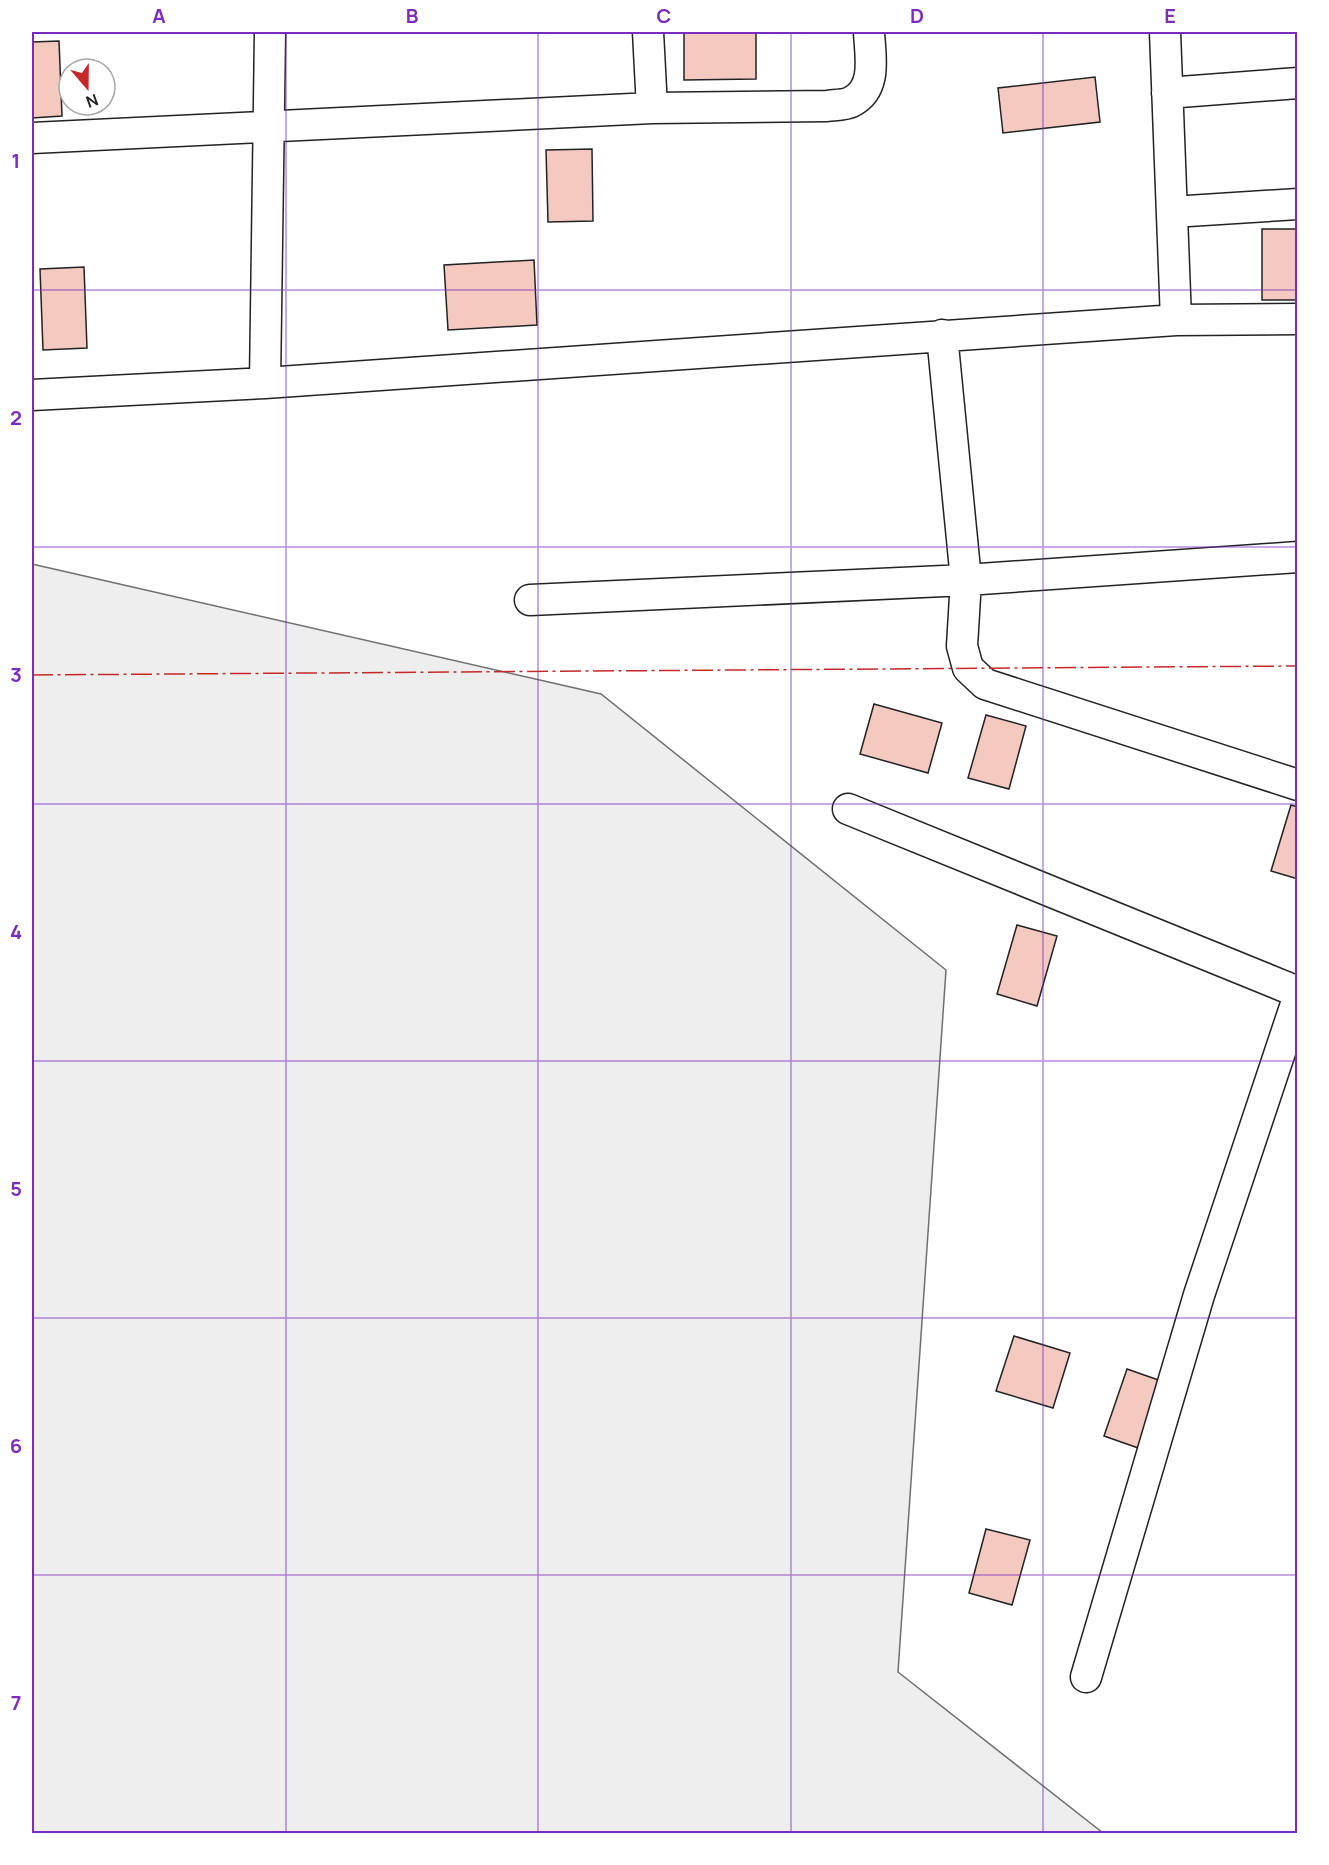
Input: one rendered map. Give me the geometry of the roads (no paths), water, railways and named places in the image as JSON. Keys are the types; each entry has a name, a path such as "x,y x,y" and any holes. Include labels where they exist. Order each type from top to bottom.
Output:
{"street":[{"path":"265,383 270,32"},
{"path":"648,32 652,108"},
{"path":"32,138 652,108 827,106 851,102 866,89 872,71 868,32"},
{"path":"1164,32 1176,320"},
{"path":"1167,93 1298,83"},
{"path":"1172,212 1298,204"},
{"path":"32,395 265,383 1176,320 1298,319"},
{"path":"942,335 966,580 962,646 968,668 985,684 1298,784"},
{"path":"530,600 966,580 1298,557"},
{"path":"848,808 1298,992"},
{"path":"1086,1677 1199,1294 1298,998"}]}
